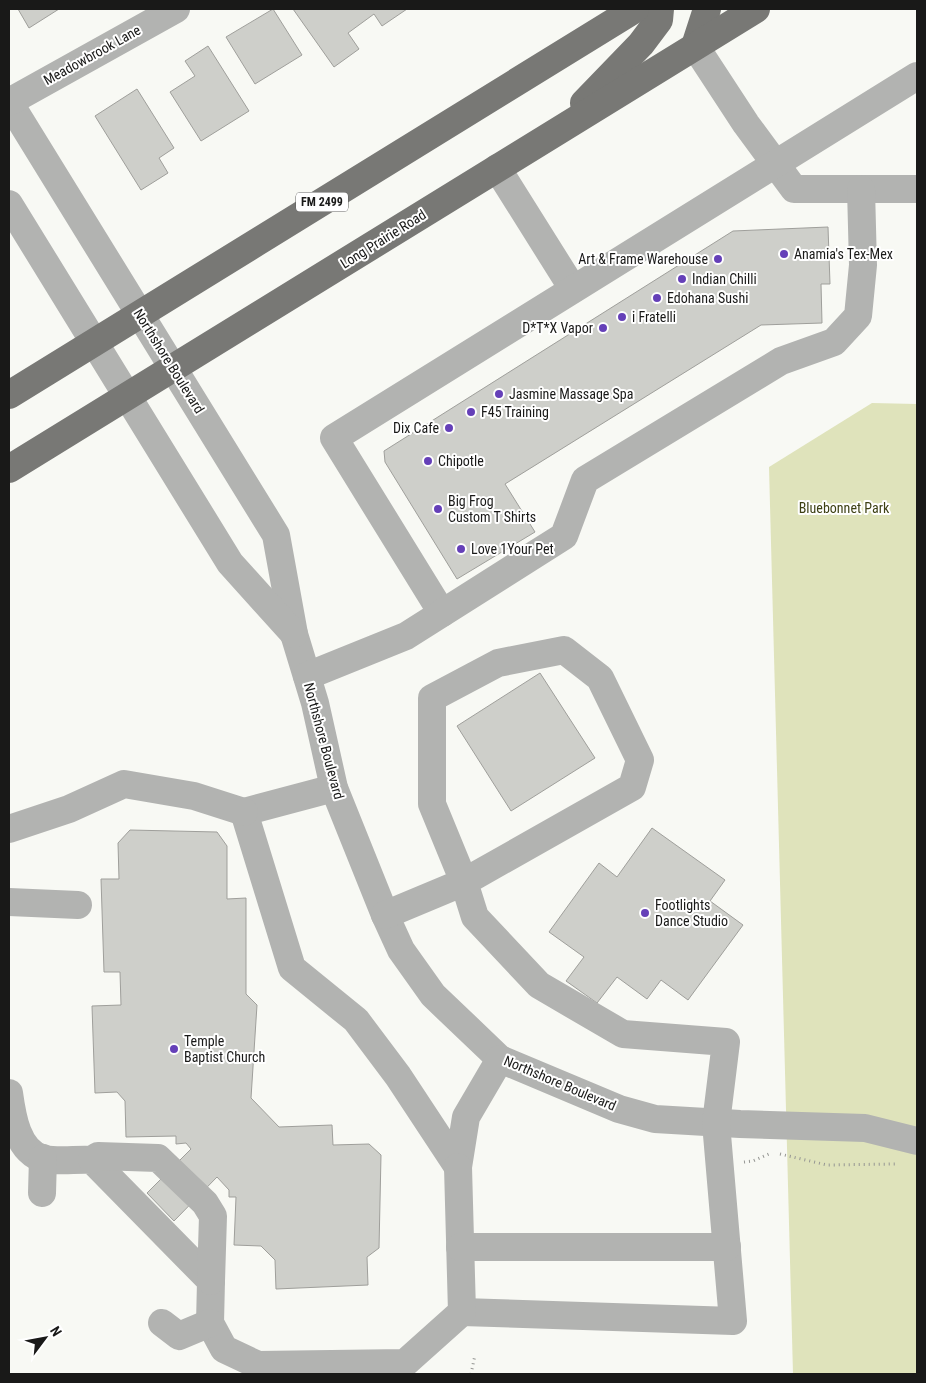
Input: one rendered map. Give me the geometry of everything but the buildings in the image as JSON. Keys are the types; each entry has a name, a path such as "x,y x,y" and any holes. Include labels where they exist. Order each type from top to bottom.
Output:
{"main road":[{"name":"FM 2499","path":"9,396 635,9"},
{"path":"561,128 641,44 659,20 660,9"},
{"path":"695,46 708,9"},
{"name":"Long Prairie Road","path":"9,469 756,9"}],"street":[{"name":"Meadowbrook Lane","path":"9,102 176,9"},
{"path":"695,46 794,190 917,189"},
{"path":"442,613 334,438 917,76"},
{"name":"Northshore Boulevard","path":"9,102 276,535 294,634 307,676 334,788 384,915 401,950 433,995 500,1059 619,1108 655,1119 865,1128 917,1142"},
{"path":"497,168 573,289"},
{"path":"307,676 406,636 564,536 585,480 781,360 834,342 858,316 863,265 860,189"},
{"name":"Northshore Boulevard","path":"9,204 230,563 294,634"},
{"path":"202,1271 100,1167 98,1156 158,1158 204,1203 213,1216 202,1271 210,1323 224,1349 258,1365 405,1363 462,1312 733,1321 716,1123 726,1042 623,1034 539,984 475,917 464,882 432,804 432,698 498,663 564,650 600,678 640,760 632,787 464,882 384,915"},
{"path":"9,829 69,809 124,784 194,796 244,812 334,788"},
{"path":"244,812 292,968 356,1020 398,1076 458,1167"},
{"path":"9,902 78,905"},
{"path":"462,1312 458,1167 466,1117 500,1059"},
{"path":"9,1093 13,1118 25,1146 43,1158 100,1167"},
{"path":"42,1193 43,1158"},
{"path":"460,1247 727,1246"},
{"path":"162,1323 179,1336 210,1323"}],"path":[{"path":"720,1164 753,1161 769,1153 827,1166 898,1164"},
{"path":"471,1374 475,1355"}],"green space":[{"name":"Bluebonnet Park","path":"872,403 917,404 917,1374 793,1374 769,467"}],"place":[{"name":"Anamia's Tex-Mex","path":"784,254"},
{"name":"Art & Frame Warehouse","path":"718,259"},
{"name":"Indian Chilli","path":"682,279"},
{"name":"Edohana Sushi","path":"657,298"},
{"name":"i Fratelli","path":"622,317"},
{"name":"D*T*X Vapor","path":"603,328"},
{"name":"Jasmine Massage Spa","path":"499,394"},
{"name":"F45 Training","path":"471,412"},
{"name":"Dix Cafe","path":"449,428"},
{"name":"Chipotle","path":"428,461"},
{"name":"Big Frog Custom T Shirts","path":"438,509"},
{"name":"Love 1Your Pet","path":"461,549"},
{"name":"Footlights Dance Studio","path":"645,913"},
{"name":"Temple Baptist Church","path":"174,1049"}]}
